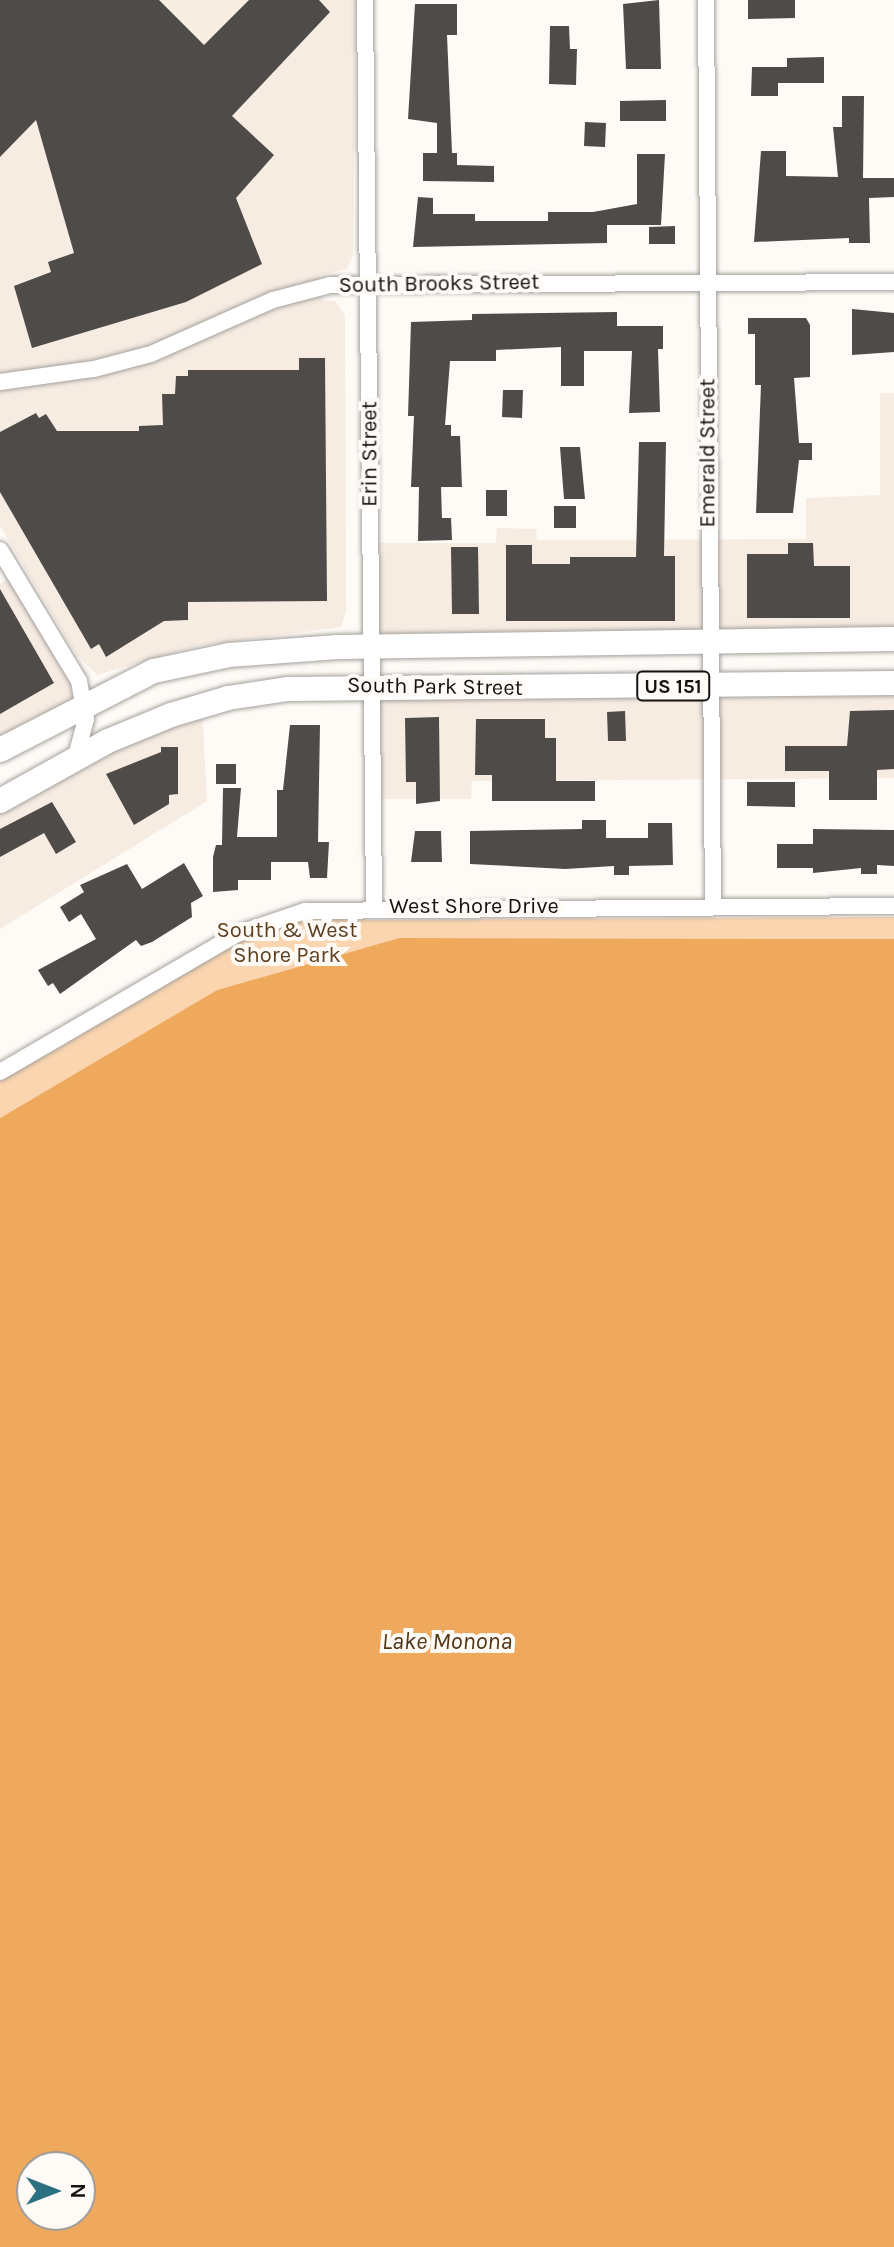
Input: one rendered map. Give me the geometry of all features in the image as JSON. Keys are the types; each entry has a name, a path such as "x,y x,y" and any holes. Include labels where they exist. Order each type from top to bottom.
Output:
{"main road":[{"name":"South Park Street","path":"0,750 86,702 154,671 229,655 371,647 894,639"},
{"name":"South Park Street","path":"0,801 76,757 171,715 228,698 371,687 894,683"}],"street":[{"name":"Erin Street","path":"365,0 374,907"},
{"name":"Emerald Street","path":"706,0 713,906"},
{"name":"South Brooks Street","path":"0,382 110,365 174,346 273,300 330,285 894,282"},
{"path":"0,550 79,681 86,702 76,757"},
{"name":"West Shore Drive","path":"0,1072 237,934 305,911 374,907 894,906"}],"shaded area":[{"path":"0,0 356,0 353,256 347,269 320,275 323,301 335,301 345,315 346,611 341,627 196,646 97,675 75,653 0,526"},
{"path":"880,393 894,393 894,639 371,647 371,543 496,543 497,528 536,529 537,540 806,539 806,498 880,495"},
{"path":"14,575 86,702 0,750 0,584"},
{"path":"894,684 894,778 472,781 471,799 373,799 371,687"},
{"path":"202,706 207,801 0,929 0,801"}],"green space":[{"name":"South & West Shore Park","path":"332,909 367,920 894,917 894,939 399,938 217,990 0,1118 0,1072 220,943"}],"water":[{"name":"Lake Monona","path":"399,938 894,939 894,2247 0,2247 0,1118 217,990"}],"building":[{"path":"0,0 159,0 204,45 249,0 319,0 330,12 232,116 274,155 236,198 262,264 186,302 32,348 14,286 51,272 48,262 74,253 36,120 0,157"},
{"path":"659,0 661,69 626,69 623,4"},
{"path":"748,0 795,0 795,18 748,19"},
{"path":"415,4 457,4 457,35 447,35 452,153 457,153 457,165 494,166 494,182 423,181 423,153 437,153 437,123 408,119"},
{"path":"550,26 569,26 570,49 577,49 576,85 549,84"},
{"path":"824,57 824,83 778,83 778,96 751,96 752,67 787,67 787,58"},
{"path":"842,96 864,96 863,178 894,178 894,197 869,198 870,243 849,243 849,238 754,242 761,151 786,151 786,176 838,177 833,127 842,127"},
{"path":"666,100 666,121 620,121 620,101"},
{"path":"585,122 606,123 605,147 584,146"},
{"path":"637,154 665,154 661,225 607,225 607,243 413,247 418,197 433,198 433,214 475,214 475,221 548,221 548,212 593,212 637,204"},
{"path":"675,226 675,244 649,244 649,227"},
{"path":"852,309 894,313 894,352 852,355"},
{"path":"617,312 617,326 663,326 663,349 658,349 660,412 629,413 632,351 584,351 584,386 561,386 561,347 496,350 496,361 450,361 445,425 451,425 451,436 460,436 462,487 441,487 442,518 451,518 452,540 418,541 419,487 411,487 414,416 408,416 411,322 472,320 472,314"},
{"path":"748,318 806,318 810,325 810,377 794,378 799,443 812,443 812,460 799,460 793,513 756,513 761,385 755,385 755,334 748,334"},
{"path":"299,358 325,358 327,601 188,602 188,620 164,621 106,657 99,644 91,649 0,492 0,432 36,413 39,418 46,414 57,431 139,431 139,426 163,425 162,394 175,394 176,376 188,376 188,370 299,370"},
{"path":"503,390 523,390 522,418 502,417"},
{"path":"639,442 666,442 664,556 675,556 675,621 506,621 506,545 532,545 532,564 570,564 570,557 636,557"},
{"path":"560,447 580,447 585,499 564,499"},
{"path":"486,490 507,490 507,516 486,516"},
{"path":"554,506 576,506 576,528 554,528"},
{"path":"788,543 813,543 814,566 850,566 850,618 747,618 747,554 788,554"},
{"path":"451,547 478,547 479,614 452,614"},
{"path":"0,589 54,683 0,714"},
{"path":"894,710 894,769 877,770 877,800 829,800 829,771 785,771 785,746 847,746 850,711"},
{"path":"625,711 626,741 608,741 607,712"},
{"path":"439,717 440,801 416,804 416,782 406,782 405,718"},
{"path":"476,719 545,719 545,738 556,738 556,781 595,781 595,801 492,801 492,775 475,775"},
{"path":"290,725 320,725 318,842 329,842 327,878 310,878 308,862 271,862 271,880 238,880 238,890 213,892 213,857 216,845 222,845 223,788 241,788 237,837 277,837 277,790 283,790"},
{"path":"161,747 178,747 178,794 169,795 169,804 134,825 106,774 161,752"},
{"path":"216,764 236,764 236,784 216,784"},
{"path":"747,782 795,782 795,807 747,806"},
{"path":"52,802 76,842 56,854 44,833 0,857 0,829"},
{"path":"582,820 606,820 606,838 648,838 648,823 672,823 673,865 629,866 629,875 614,875 614,866 565,869 470,864 470,831 582,829"},
{"path":"813,829 894,830 894,866 877,865 877,874 861,874 861,868 813,873 813,868 777,868 777,844 813,844"},
{"path":"415,831 441,831 442,862 411,862"},
{"path":"184,863 203,896 191,903 192,917 152,942 141,946 136,940 60,994 53,983 48,986 38,970 96,939 81,914 69,922 60,907 84,892 80,885 127,864 142,889"}]}
